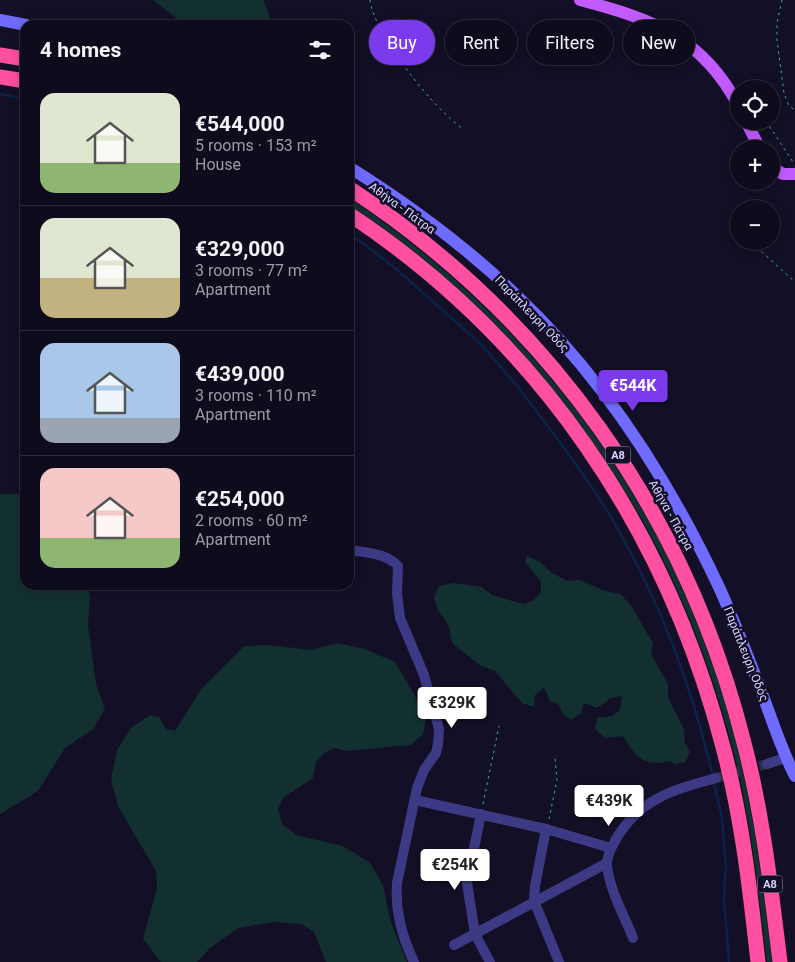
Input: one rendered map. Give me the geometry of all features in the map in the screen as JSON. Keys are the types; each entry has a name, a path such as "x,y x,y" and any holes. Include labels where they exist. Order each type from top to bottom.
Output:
{"highway":[{"path":"0,55 20,58"},
{"path":"0,76 20,80"},
{"name":"Αθήνα - Πάτρα","path":"354,191 388,215 446,261 520,330 585,408 620,457 658,519 703,618 719,659 739,722 760,814 780,962"},
{"name":"Α8","path":"354,218 437,281 484,324 514,355 573,428 598,463 639,530 658,567 691,646 724,748 741,831 758,962"}],"main road":[{"path":"580,0 630,14 667,30 698,53 712,67 730,94"},
{"path":"0,20 20,24"},
{"name":"Παράπλευρη Οδός","path":"354,170 400,200 494,274 562,343 618,413 674,500 706,561 740,636 785,758 795,776"},
{"path":"780,172 784,174 795,174"}],"street":[{"path":"354,551 385,557 394,561 398,566 397,594 400,618 424,674 439,729 436,753 424,770 415,800 396,898 404,940 414,962"},
{"path":"767,764 785,758"},
{"path":"633,938 611,885 607,863 611,848 620,832 642,807 663,796 716,778"},
{"path":"415,800 546,828 611,848"},
{"path":"481,814 467,883 475,934 490,962"},
{"path":"546,828 534,901 559,962"},
{"path":"454,945 607,863"}],"path":[{"path":"370,0 378,27 414,80 440,111 463,129"},
{"path":"782,0 777,23 777,40 784,93 788,106 795,110"},
{"path":"772,130 795,164"},
{"path":"759,250 795,282"},
{"path":"481,814 499,726"},
{"path":"546,828 556,780 556,758"}],"green space":[{"path":"153,0 263,0 271,20 179,20"},
{"path":"354,202 419,250 484,307 542,369 595,436 641,507 680,583 712,663 737,746 754,827 772,962 767,962 755,863 737,766 712,680 681,598 642,521 597,448 545,379 486,315 421,257 354,208"},
{"path":"0,494 20,494 20,590 87,590 90,594 88,625 96,684 105,709 93,729 65,748 38,791 0,814"},
{"path":"527,556 540,562 552,573 567,581 579,580 605,591 620,594 630,604 653,643 651,654 668,684 668,698 684,729 685,742 690,752 685,762 675,764 670,761 661,763 647,762 632,750 623,736 605,738 595,729 597,718 612,716 620,710 622,696 611,698 597,708 584,703 581,713 571,720 564,715 558,704 550,701 544,688 535,695 534,707 522,703 495,671 481,666 452,643 449,626 438,610 434,597 439,586 453,583 482,587 492,595 523,604 533,601 541,592 541,582 525,562"},
{"path":"337,643 365,649 395,662 414,694 426,720 423,734 411,745 347,751 334,748 324,753 316,762 313,778 283,798 278,809 282,824 296,835 343,846 370,863 383,885 390,920 407,962 326,962 314,932 301,924 275,922 238,928 210,948 197,962 161,962 143,939 157,888 156,871 118,806 111,780 117,750 131,728 150,715 159,717 166,729 175,731 202,688 244,646 269,645 311,650"}],"waterway":[{"path":"0,94 20,98"},
{"path":"354,237 405,277 469,333 506,373 531,404 591,486 615,524 661,615 696,712 713,777"},
{"path":"714,783 722,818 726,866 724,898 729,962"}],"tunnel":[{"path":"716,778 767,764"}]}
